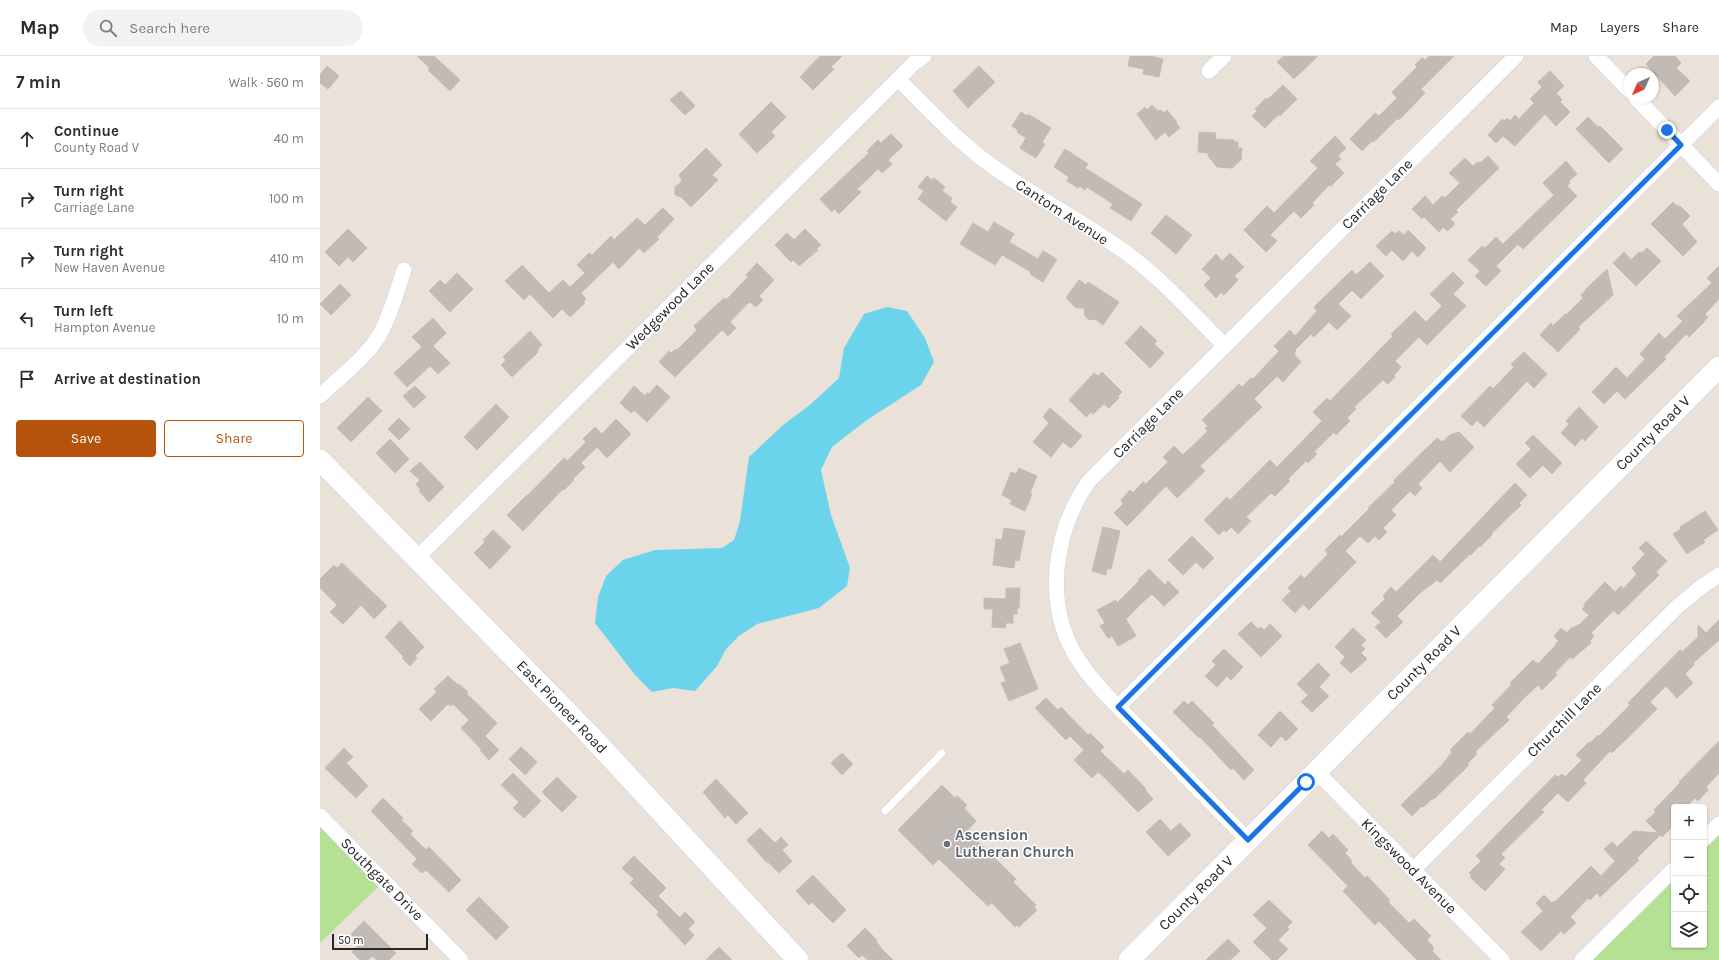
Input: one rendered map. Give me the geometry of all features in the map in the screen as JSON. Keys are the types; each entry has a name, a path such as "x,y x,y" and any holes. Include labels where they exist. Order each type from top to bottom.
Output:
{"main road":[{"name":"County Road V","path":"1129,960 1719,366"},
{"name":"East Pioneer Road","path":"320,460 587,732 798,960"}],"street":[{"name":"Wedgewood Lane","path":"417,558 898,79 924,56"},
{"path":"1209,71 1224,56"},
{"name":"Carriage Lane","path":"1248,840 1118,707 1090,677 1078,660 1067,637 1061,616 1058,590 1058,556 1063,534 1072,508 1089,481 1516,56"},
{"path":"1596,56 1623,84"},
{"name":"Cantom Avenue","path":"898,79 956,136 985,161 1113,244 1142,265 1225,346"},
{"path":"1642,104 1719,184"},
{"path":"1118,707 1719,107"},
{"path":"320,396 365,353 376,339 386,321 404,270"},
{"name":"Churchill Lane","path":"1413,870 1677,607 1692,593 1719,575"},
{"name":"Kingswood Avenue","path":"1316,771 1502,960"},
{"name":"Southgate Drive","path":"320,816 461,960"},
{"path":"1707,836 1719,824"},
{"path":"1582,960 1671,872"}],"lane":[{"path":"885,811 942,753"}],"green space":[{"path":"320,816 384,881 320,943"},
{"path":"1719,824 1719,960 1582,960 1671,872 1671,948 1707,948 1707,836"}],"water":[{"path":"887,307 907,311 925,338 934,362 921,385 867,420 832,447 821,470 831,515 850,568 847,586 819,608 757,624 739,636 726,649 717,666 695,691 673,688 652,692 635,675 595,623 598,597 606,576 623,560 655,550 722,548 734,540 740,521 749,457 783,425 811,404 839,378 844,348 864,314"}],"building":[{"path":"417,56 434,56 460,80 450,91 428,70 430,68"},
{"path":"820,56 842,56 831,67 834,69 813,90 800,77"},
{"path":"1130,56 1150,56 1163,59 1159,77 1143,74 1144,69 1128,66"},
{"path":"1284,56 1318,56 1294,79 1277,62"},
{"path":"1429,56 1454,56 1421,89 1425,93 1399,120 1398,118 1362,151 1350,139 1375,113 1379,116 1397,98 1392,92 1417,67 1415,65 1422,58 1425,60"},
{"path":"1654,56 1675,56 1681,63 1676,68 1690,81 1675,96 1659,78 1659,68 1650,68 1646,64"},
{"path":"327,66 339,76 328,89 320,83 320,75"},
{"path":"979,66 995,82 968,108 953,91"},
{"path":"1550,71 1564,86 1556,93 1562,100 1560,102 1570,112 1556,126 1545,114 1515,146 1503,136 1496,143 1488,135 1502,119 1504,121 1507,118 1510,121 1515,115 1519,119 1534,103 1530,99 1542,87 1538,82"},
{"path":"1283,85 1297,99 1265,128 1252,116 1257,111 1255,109 1266,98 1267,100"},
{"path":"681,91 695,106 685,115 670,100"},
{"path":"771,102 786,117 771,132 775,136 757,153 739,134"},
{"path":"1152,105 1158,111 1161,110 1164,113 1167,110 1177,122 1176,123 1180,128 1169,137 1165,132 1156,140 1137,114 1145,107 1147,110"},
{"path":"1021,112 1027,116 1028,114 1051,128 1042,142 1045,144 1036,158 1020,148 1026,138 1017,132 1018,130 1012,126"},
{"path":"1588,117 1598,127 1600,126 1623,149 1609,163 1576,129"},
{"path":"1199,132 1216,133 1215,139 1234,140 1234,142 1238,142 1238,148 1242,148 1241,160 1232,168 1217,167 1208,156 1208,153 1198,152"},
{"path":"891,134 903,146 888,160 892,164 882,173 878,169 857,189 861,192 839,214 834,209 832,212 820,199 869,153 867,151 878,140 881,143"},
{"path":"1335,136 1346,148 1338,156 1341,159 1335,164 1344,173 1331,186 1329,185 1312,203 1314,205 1301,218 1294,211 1270,235 1277,241 1266,252 1244,230 1267,206 1274,213 1318,168 1310,161"},
{"path":"706,148 722,165 712,175 718,180 691,207 681,197 675,195 675,187 682,181 679,175"},
{"path":"1065,149 1088,164 1085,168 1142,204 1131,221 1110,208 1113,204 1087,187 1085,190 1080,186 1078,188 1067,181 1069,177 1054,167"},
{"path":"1488,156 1499,168 1456,210 1458,212 1450,219 1455,224 1447,231 1443,227 1439,232 1424,217 1422,219 1412,209 1425,196 1433,205 1442,196 1445,198 1460,183 1449,173 1465,158 1473,166 1478,162 1480,163"},
{"path":"1566,161 1577,174 1569,181 1570,183 1567,186 1577,196 1523,249 1518,244 1496,266 1501,271 1486,286 1475,276 1480,271 1468,260 1482,246 1485,248 1496,237 1503,244 1554,195 1543,183"},
{"path":"927,176 932,180 934,178 945,187 942,191 952,198 950,202 957,207 946,221 918,199 924,191 918,187"},
{"path":"1673,202 1677,206 1680,206 1690,216 1682,224 1697,242 1683,256 1651,224"},
{"path":"663,208 674,219 657,237 659,239 644,253 639,248 619,269 613,262 581,293 586,299 583,302 585,303 570,317 562,309 553,318 530,294 524,300 505,281 522,265 549,293 563,280 570,287 585,273 577,265 589,253 592,255 611,236 614,240 637,218 645,225"},
{"path":"1166,215 1192,235 1176,254 1151,233"},
{"path":"994,222 1014,234 1009,242 1038,259 1043,251 1057,259 1043,282 1030,274 1031,272 1002,255 995,265 960,244 973,223 988,232"},
{"path":"348,229 367,248 353,262 348,257 339,266 325,252"},
{"path":"805,229 821,245 816,249 818,250 799,266 793,260 791,262 775,245 787,233 794,240"},
{"path":"1408,230 1426,248 1418,257 1412,251 1403,261 1392,250 1386,256 1376,246 1392,231 1395,234 1399,231 1404,235"},
{"path":"1647,248 1661,261 1636,286 1613,263 1624,252 1631,260 1638,253 1643,252"},
{"path":"1230,253 1244,267 1234,276 1238,280 1224,295 1221,292 1216,298 1204,285 1211,278 1202,269 1216,254 1222,261"},
{"path":"1370,262 1384,276 1361,299 1352,290 1338,304 1351,316 1337,330 1329,322 1314,337 1311,334 1295,350 1296,351 1294,354 1301,362 1283,382 1277,376 1254,399 1262,407 1200,466 1205,471 1177,498 1166,486 1127,526 1114,513 1123,504 1121,500 1130,490 1133,493 1143,482 1146,484 1168,462 1163,457 1174,446 1183,455 1208,431 1205,428 1208,426 1202,420 1239,384 1242,387 1251,378 1253,379 1279,351 1274,346 1290,330 1295,336 1317,311 1314,307 1352,270 1356,275"},
{"path":"757,263 774,280 759,296 763,300 756,307 750,302 748,303 730,322 736,328 728,336 722,330 675,377 659,362 669,351 671,353 676,349 677,350 697,330 694,326 724,298 726,300 748,277 746,275"},
{"path":"1719,266 1719,299 1705,314 1708,317 1689,337 1686,334 1664,357 1666,359 1625,399 1617,391 1604,404 1592,392 1616,367 1627,378 1645,359 1640,354 1659,333 1665,339 1683,321 1677,316 1712,283 1707,278"},
{"path":"1607,269 1613,295 1578,327 1580,329 1558,352 1540,335 1551,323 1553,326 1565,314 1566,315 1583,298 1581,295 1585,290"},
{"path":"1453,272 1464,283 1453,294 1466,306 1427,345 1419,337 1395,361 1401,367 1394,375 1395,377 1388,384 1383,380 1354,407 1356,409 1347,418 1350,421 1336,435 1334,432 1314,452 1317,454 1308,463 1306,461 1288,479 1290,481 1275,496 1271,493 1246,517 1251,521 1238,534 1231,527 1226,532 1224,530 1219,535 1204,520 1227,497 1230,500 1270,460 1277,467 1322,421 1313,412 1327,398 1330,401 1393,336 1391,334 1415,311 1426,322 1442,306 1430,294"},
{"path":"457,273 473,289 450,312 429,291 440,280 445,285"},
{"path":"1079,280 1086,285 1088,282 1119,302 1103,325 1095,319 1089,320 1085,316 1084,308 1076,308 1066,298"},
{"path":"340,284 351,295 331,315 320,304"},
{"path":"433,318 446,333 433,346 450,363 438,374 430,366 407,387 394,373 422,347 412,337"},
{"path":"1141,326 1157,341 1154,344 1164,353 1150,368 1125,343"},
{"path":"530,331 542,345 537,350 538,352 512,377 501,365 506,360 503,357"},
{"path":"1524,352 1547,374 1534,388 1527,381 1484,427 1477,420 1472,426 1461,416 1490,386 1493,389 1514,367 1511,364"},
{"path":"1102,372 1122,392 1118,396 1119,398 1109,408 1104,404 1093,414 1091,412 1086,417 1069,400 1094,373 1098,376"},
{"path":"657,385 670,397 647,422 634,410 631,413 620,403 634,386 645,396 647,393 649,394"},
{"path":"415,386 426,397 414,408 403,396"},
{"path":"368,397 382,411 351,442 337,428"},
{"path":"496,404 509,417 477,450 464,437"},
{"path":"1579,407 1598,427 1585,441 1582,438 1575,446 1561,433 1569,424 1566,421"},
{"path":"1050,408 1082,436 1071,448 1063,442 1051,457 1033,442 1049,423 1043,417"},
{"path":"399,418 410,429 399,440 388,429"},
{"path":"616,419 631,434 607,458 597,447 581,463 585,467 573,479 574,480 564,490 563,489 523,531 507,515 564,458 567,461 586,442 583,439 595,427 602,434"},
{"path":"1459,432 1474,447 1450,472 1440,461 1418,484 1422,488 1415,496 1410,491 1391,510 1396,515 1383,528 1387,532 1379,540 1375,536 1368,543 1360,536 1345,551 1356,562 1309,610 1303,604 1295,613 1282,600 1291,591 1288,588 1301,575 1304,579 1328,554 1325,550 1340,535 1341,537 1369,509 1368,508 1395,482 1394,480 1437,438 1442,442 1450,435"},
{"path":"1533,435 1562,463 1552,474 1543,465 1530,478 1516,464 1531,449 1525,443"},
{"path":"390,439 409,459 395,473 376,453"},
{"path":"420,462 444,487 429,502 419,491 421,490 416,484 420,480 410,471"},
{"path":"1019,468 1037,476 1025,511 1010,504 1012,500 1002,495 1011,472 1016,474"},
{"path":"1515,483 1527,495 1519,503 1521,505 1491,534 1492,535 1480,547 1479,546 1471,555 1470,554 1440,583 1437,580 1420,593 1397,616 1403,622 1386,638 1375,627 1381,622 1371,613 1385,599 1383,596 1391,587 1396,592 1433,555 1440,562"},
{"path":"1705,511 1718,530 1703,540 1705,542 1687,554 1673,534 1681,529 1680,527"},
{"path":"1103,527 1120,531 1111,569 1107,569 1106,575 1092,571"},
{"path":"1004,528 1025,531 1019,561 1015,560 1014,568 993,565 996,539 1002,540"},
{"path":"493,530 511,547 490,569 474,553 485,542 483,540"},
{"path":"1192,536 1214,558 1203,569 1196,562 1183,575 1168,560"},
{"path":"1646,541 1667,561 1656,572 1659,575 1618,615 1614,610 1591,633 1594,636 1590,641 1591,643 1572,659 1570,657 1555,673 1557,675 1542,690 1538,685 1525,697 1506,717 1509,720 1475,752 1477,754 1467,764 1469,765 1434,799 1423,807 1422,806 1412,816 1401,805 1441,766 1452,752 1450,750 1468,732 1470,734 1495,708 1492,705 1512,684 1510,683 1533,660 1538,664 1556,645 1555,644 1559,641 1554,636 1561,628 1567,633 1571,628 1579,625 1589,615 1582,609 1585,606 1584,604 1605,582 1615,592 1621,586 1623,589 1637,574 1632,568 1645,554 1639,548"},
{"path":"342,563 387,606 374,619 361,605 343,624 330,612 337,605 320,588 320,579 334,565 337,568"},
{"path":"1149,569 1165,585 1168,581 1179,592 1164,606 1152,594 1126,619 1136,636 1118,646 1112,636 1108,638 1100,626 1105,623 1097,610 1116,600 1117,603"},
{"path":"1006,588 1020,588 1019,608 1017,608 1017,614 1013,614 1013,623 1006,623 1005,628 992,627 993,609 984,609 984,598 1006,599"},
{"path":"1719,620 1719,640 1693,663 1694,665 1685,674 1693,683 1677,698 1666,686 1650,702 1657,709 1612,753 1610,751 1583,780 1586,783 1568,802 1558,793 1541,810 1544,812 1501,854 1505,858 1499,864 1505,869 1485,891 1470,877 1472,876 1469,873 1481,861 1476,856 1555,775 1558,777 1562,774 1565,777 1582,760 1576,755 1589,742 1590,743 1598,735 1599,736 1630,705 1628,703 1680,650 1682,652 1698,637 1698,625 1706,633"},
{"path":"400,621 424,647 415,656 417,658 410,666 402,658 404,657 385,637"},
{"path":"1251,622 1258,629 1261,627 1264,630 1270,624 1282,636 1261,657 1238,634"},
{"path":"1353,628 1366,640 1361,645 1365,649 1361,653 1367,659 1351,673 1340,663 1345,657 1335,647"},
{"path":"1020,643 1038,689 1009,701 1001,683 1006,681 1000,667 1010,663 1004,649"},
{"path":"1224,649 1243,667 1231,680 1227,676 1217,687 1205,676 1216,665 1212,661"},
{"path":"1318,663 1330,675 1319,687 1329,696 1312,712 1301,702 1308,695 1297,684"},
{"path":"448,676 468,692 466,693 497,723 485,736 499,750 489,760 480,750 481,749 461,728 469,720 453,704 451,706 448,704 431,721 419,709 437,692 434,689"},
{"path":"1046,698 1058,710 1061,707 1088,735 1090,733 1104,747 1100,751 1124,774 1128,770 1146,789 1145,790 1153,799 1138,812 1098,772 1092,778 1074,760 1084,750 1070,736 1066,740 1035,708"},
{"path":"1184,701 1188,705 1192,701 1214,723 1212,725 1254,770 1244,780 1233,768 1231,770 1200,737 1199,738 1173,712"},
{"path":"1280,711 1298,729 1286,741 1281,736 1271,747 1258,735"},
{"path":"1719,741 1719,773 1706,787 1708,790 1698,801 1695,798 1689,804 1671,804 1671,828 1662,837 1660,835 1637,858 1639,860 1600,897 1597,893 1590,900 1588,898 1570,917 1576,923 1564,934 1561,931 1541,951 1521,932 1543,911 1536,903 1544,895 1552,903 1554,901 1555,902 1591,866 1601,876 1615,861 1604,849 1612,842 1617,847 1634,831 1658,833 1646,821 1656,812 1654,810 1680,783 1679,782"},
{"path":"521,747 537,762 525,775 509,759"},
{"path":"344,748 353,757 346,763 368,786 356,798 325,768"},
{"path":"842,753 853,764 842,775 831,763"},
{"path":"513,773 541,801 524,818 513,808 519,802 501,785"},
{"path":"557,777 577,797 562,812 542,792"},
{"path":"716,779 748,813 736,824 728,815 725,818 703,792"},
{"name":"Ascension Lutheran Church","path":"942,785 955,798 957,796 967,805 964,808 976,821 967,831 1016,879 1013,882 1036,905 1034,907 1037,910 1019,927 1017,925 1015,927 992,903 988,906 939,859 933,865 898,830"},
{"path":"383,798 403,818 401,820 413,831 410,834 426,850 429,847 461,880 449,892 426,870 422,873 412,864 417,859 371,811"},
{"path":"1160,819 1171,831 1180,823 1191,835 1168,856 1146,832"},
{"path":"760,828 775,843 781,837 788,845 782,850 792,861 779,873 768,862 767,863 747,840"},
{"path":"1322,831 1329,838 1333,834 1348,850 1345,853 1352,861 1350,862 1365,878 1367,876 1390,900 1388,902 1409,923 1414,919 1431,936 1427,940 1434,948 1432,951 1441,960 1417,960 1379,921 1375,925 1343,891 1348,886 1308,845"},
{"path":"634,856 666,888 658,896 680,918 685,912 695,922 688,929 694,935 685,945 657,915 659,912 630,883 634,879 622,868"},
{"path":"813,875 846,910 833,923 812,902 809,905 796,891"},
{"path":"479,897 509,927 496,940 466,910"},
{"path":"1269,900 1292,922 1287,927 1289,929 1278,940 1288,949 1277,960 1272,960 1253,942 1267,928 1253,915"},
{"path":"364,921 396,953 389,960 377,960 372,956 368,960 360,960 352,952 360,943 351,934"},
{"path":"865,928 893,960 868,960 862,955 859,958 847,946"},
{"path":"1228,939 1240,951 1230,960 1206,960"},
{"path":"719,947 732,960 706,960"}],"place":[{"name":"Ascension Lutheran Church","path":"947,844"}],"route":[{"path":"1306,782 1248,840 1118,707 1681,145 1667,130"}]}
